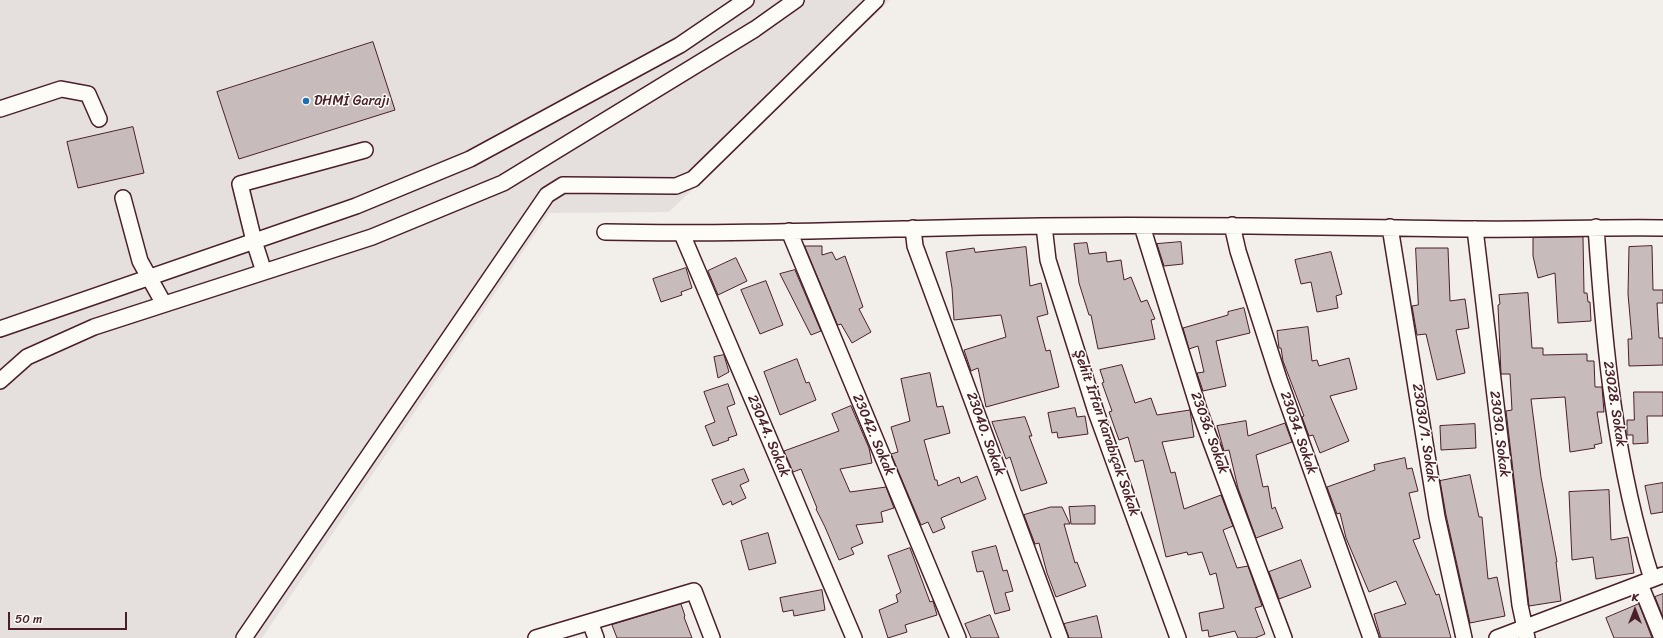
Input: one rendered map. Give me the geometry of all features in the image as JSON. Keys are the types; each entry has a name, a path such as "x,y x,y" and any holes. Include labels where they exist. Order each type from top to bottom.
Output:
{"street":[{"path":"0,329 356,206 470,159 680,45 746,0"},
{"path":"0,381 27,357 94,327 372,237 502,183 755,29 796,0"},
{"path":"244,638 547,195 563,185 676,186 693,179 876,0"},
{"path":"0,109 61,89 88,94 99,120"},
{"path":"264,272 254,241 240,184 365,150"},
{"path":"123,198 140,260 164,304"},
{"path":"605,232 682,234 913,228 1232,225 1474,229 1596,227 1663,228"},
{"name":"23034. Sokak","path":"1232,225 1238,251 1279,379 1370,638"},
{"name":"Şehit İrfan Karabıçak Sokak","path":"1044,226 1048,260 1096,412 1178,638"},
{"name":"23036. Sokak","path":"1142,226 1199,410 1284,638"},
{"name":"23030/1. Sokak","path":"1390,227 1437,517 1464,638"},
{"name":"23028. Sokak","path":"1596,227 1603,328 1615,416 1644,556 1652,579 1662,638"},
{"name":"23040. Sokak","path":"913,228 915,246 1060,638"},
{"name":"23030. Sokak","path":"1474,229 1526,633"},
{"name":"23042. Sokak","path":"789,231 958,638"},
{"name":"23044. Sokak","path":"682,234 854,638"},
{"path":"1497,638 1526,633 1652,579"},
{"path":"536,638 694,591 712,638"},
{"path":"590,622 596,638"}],"shaded area":[{"path":"0,0 890,0 669,212 549,213 262,638 0,638"}],"building":[{"name":"DHMİ Garajı","path":"373,42 395,110 239,159 217,92"},
{"path":"133,127 144,173 78,188 67,142"},
{"path":"1583,237 1584,293 1587,293 1588,302 1590,302 1591,321 1558,323 1555,273 1538,278 1533,256 1533,238"},
{"path":"1181,242 1183,264 1164,266 1157,244"},
{"path":"1087,243 1089,254 1106,252 1107,262 1121,260 1124,280 1131,277 1141,302 1147,300 1155,319 1151,320 1155,339 1098,349 1091,315 1089,315 1079,283 1074,244"},
{"path":"805,246 822,246 822,255 832,252 836,260 845,256 863,307 859,309 871,332 852,343 841,324 838,325"},
{"path":"1652,246 1653,290 1663,290 1663,303 1657,303 1659,338 1663,338 1663,365 1629,366 1628,339 1632,339 1628,294 1629,247"},
{"path":"1026,247 1030,286 1041,283 1048,314 1037,317 1046,351 1050,350 1059,387 986,407 978,368 971,371 964,350 1006,337 1001,315 954,320 952,288 946,252 974,248 975,252"},
{"path":"1416,248 1448,248 1450,301 1465,299 1469,328 1456,330 1465,373 1437,380 1426,334 1417,335 1412,306 1418,305"},
{"path":"1331,252 1342,294 1336,296 1338,308 1317,312 1311,282 1301,284 1295,260"},
{"path":"736,258 747,281 718,295 708,271"},
{"path":"686,268 692,288 681,292 682,295 661,302 653,279"},
{"path":"795,270 821,331 811,335 780,274"},
{"path":"766,281 783,325 760,334 741,290"},
{"path":"1528,293 1532,348 1543,348 1543,355 1587,354 1587,361 1594,361 1595,387 1602,387 1604,412 1597,412 1602,443 1594,445 1595,448 1570,452 1565,397 1531,399 1541,477 1557,562 1561,601 1529,606 1506,411 1512,410 1510,374 1501,374 1498,305 1500,304 1499,295"},
{"path":"1244,308 1250,333 1216,341 1226,386 1203,391 1197,373 1204,372 1198,346 1189,349 1183,328 1228,315 1228,312"},
{"path":"1308,327 1312,361 1317,360 1319,366 1349,358 1357,389 1330,396 1349,441 1320,453 1313,435 1309,436 1302,417 1304,416 1283,361 1281,348 1279,348 1277,331"},
{"path":"724,355 729,372 718,378 714,357"},
{"path":"797,359 806,383 809,382 816,400 780,415 764,372"},
{"path":"1122,365 1135,403 1151,398 1157,415 1190,410 1194,437 1162,442 1171,473 1175,472 1184,509 1221,495 1233,526 1223,530 1237,568 1248,566 1262,606 1255,608 1265,634 1255,638 1238,638 1235,631 1209,637 1208,630 1202,631 1199,613 1224,608 1216,573 1210,575 1202,552 1188,555 1187,552 1166,557 1143,460 1135,462 1128,437 1119,440 1109,412 1112,411 1102,383 1104,382 1100,370"},
{"path":"930,373 937,407 943,406 950,433 924,440 935,480 937,480 938,486 959,477 961,483 977,476 986,499 941,518 945,528 933,533 928,522 921,525 891,454 898,452 891,427 910,421 901,379"},
{"path":"728,384 735,404 727,407 737,435 728,438 729,440 713,446 705,426 715,422 704,392"},
{"path":"1634,392 1663,392 1663,416 1647,416 1648,443 1633,444 1633,435 1627,435 1627,420 1634,420"},
{"path":"851,406 869,448 872,463 840,469 850,492 886,487 894,508 881,512 883,522 856,525 863,543 851,548 854,554 839,560 816,509 817,508 801,469 793,472 784,451 839,431 832,414"},
{"path":"1075,408 1077,417 1085,416 1088,434 1058,438 1057,432 1052,433 1048,413"},
{"path":"1025,417 1032,436 1029,436 1047,483 1021,491 1010,457 1006,459 992,422"},
{"path":"1246,421 1248,436 1285,423 1292,442 1256,455 1263,487 1268,486 1272,509 1275,507 1283,528 1256,538 1238,488 1229,450 1224,451 1217,426"},
{"path":"1475,424 1476,448 1441,450 1440,426"},
{"path":"1405,458 1407,469 1412,468 1418,491 1409,493 1420,538 1413,540 1436,595 1439,594 1451,638 1381,638 1374,614 1406,604 1396,581 1369,592 1346,538 1340,513 1337,514 1327,487 1375,470 1374,465"},
{"path":"744,469 749,481 740,485 746,498 732,505 731,501 723,505 712,480"},
{"path":"1470,475 1479,517 1482,517 1488,579 1497,577 1505,616 1470,623 1440,481"},
{"path":"1663,483 1663,512 1651,514 1645,486"},
{"path":"1609,490 1611,540 1628,537 1634,573 1596,579 1593,557 1572,560 1569,492"},
{"path":"1095,506 1095,524 1071,524 1069,507"},
{"path":"1051,507 1062,507 1070,524 1064,524 1075,563 1077,562 1086,586 1056,597 1047,573 1039,543 1035,544 1024,515"},
{"path":"768,533 776,563 749,570 741,541"},
{"path":"996,546 1003,571 1007,570 1013,591 1005,593 1010,610 995,614 983,571 977,572 972,552"},
{"path":"910,548 930,602 933,601 937,615 905,625 907,632 888,638 879,610 898,602 896,595 901,592 888,556"},
{"path":"1301,560 1311,587 1279,599 1269,572"},
{"path":"822,590 825,610 794,616 793,610 783,612 780,598"},
{"path":"1663,594 1663,617 1655,597"},
{"path":"681,604 692,638 617,638 612,625"},
{"path":"1639,604 1652,638 1614,638 1606,618"},
{"path":"990,615 999,638 971,638 965,624"},
{"path":"1097,616 1102,638 1069,638 1064,624"}],"place":[{"name":"DHMİ Garajı","path":"306,101"}]}
